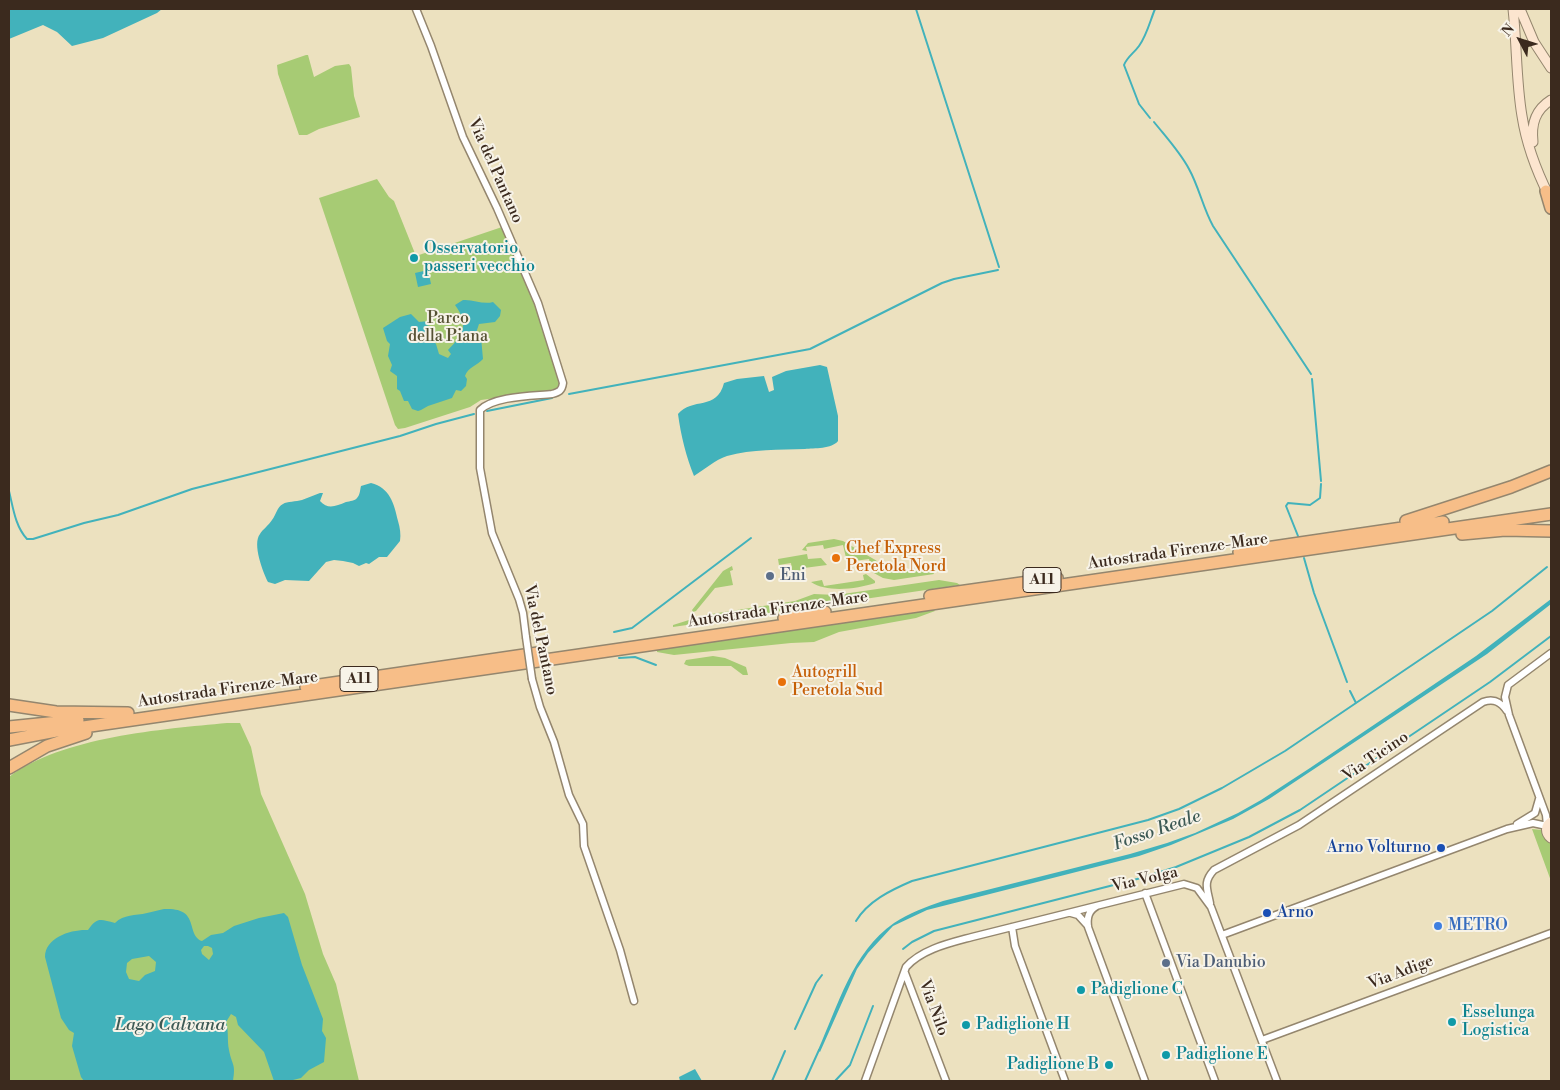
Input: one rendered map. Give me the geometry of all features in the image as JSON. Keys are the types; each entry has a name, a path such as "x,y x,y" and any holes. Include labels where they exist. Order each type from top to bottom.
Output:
{"highway":[{"path":"1549,196 1551,208"},
{"path":"1294,548 1403,522 1511,487 1551,471"},
{"name":"Autostrada Firenze-Mare","path":"9,740 56,731 1294,548 1551,506"},
{"name":"Autostrada Firenze-Mare","path":"9,727 68,722 1294,548 1551,514"},
{"path":"1294,548 1505,530 1551,531"},
{"path":"9,705 56,712 128,713"},
{"path":"9,768 39,750 77,735 204,710"}],"main road":[{"path":"1513,9 1524,129 1549,196"},
{"path":"1520,9 1536,47 1551,68"},
{"path":"1535,162 1533,121 1538,112 1551,100"},
{"path":"1549,824 1547,833 1551,838"}],"street":[{"name":"Via del Pantano","path":"416,9 463,137 490,192 538,303 563,383 562,388 552,394 498,401 484,406 480,410 480,468 492,533 523,613 532,679 554,742 568,795 583,824 584,846 614,933 634,1001"},
{"path":"1507,828 1533,823 1549,824 1509,715 1505,697 1508,685 1551,652"},
{"name":"Via Ticino","path":"1211,907 1206,885 1208,876 1214,870 1299,825 1483,702 1489,700 1497,702 1506,709 1509,715"},
{"path":"1222,934 1507,828 1535,813 1539,798"},
{"name":"Via Volga","path":"1012,927 1175,886 1189,885 1200,891 1211,907 1222,934 1277,1081"},
{"path":"1145,893 1215,1081"},
{"path":"1100,905 1089,913 1088,927 1145,1081"},
{"path":"1067,913 1078,916 1088,927"},
{"path":"1012,927 1015,946 1065,1081"},
{"name":"Via Nilo","path":"946,1081 905,973 906,968 933,950 954,942 1012,927"},
{"name":"Via Adige","path":"1262,1040 1551,932"},
{"path":"865,1081 905,973"}],"green space":[{"path":"308,55 314,77 335,66 349,64 351,67 354,96 360,117 319,129 307,135 299,135 278,74 277,65"},
{"name":"Parco della Piana","path":"377,179 389,197 394,201 416,256 502,227 534,303 559,379 560,383 557,388 548,391 481,400 470,407 398,429 395,425 319,198"},
{"path":"834,539 843,541 877,561 887,570 933,572 934,574 894,580 883,578 872,572 869,559 847,562 843,545 824,549 823,545 806,547 807,551 802,550 808,543"},
{"path":"807,554 808,559 821,558 827,565 804,568 804,574 798,574 792,571 791,563 779,565 778,559"},
{"path":"732,566 733,570 730,571 733,585 715,588 696,611 693,612 692,610 723,571"},
{"path":"866,574 875,583 860,587 834,589 825,588 811,582 822,580 824,586 864,580 863,575"},
{"path":"939,580 960,585 673,627 673,625 705,615 795,601 814,594 836,595"},
{"path":"933,609 935,611 916,618 839,632 814,642 674,655 657,652 657,649"},
{"path":"713,656 725,658 746,667 748,675 743,675 731,666 689,666 684,664 686,660"},
{"path":"240,723 251,747 261,794 305,894 323,954 336,984 359,1081 9,1081 9,777 31,763 84,744 144,732"},
{"path":"1532,829 1542,830 1544,838 1551,844 1551,881"}],"water":[{"path":"9,9 162,9 103,38 72,46 57,32 43,25 9,39"},
{"path":"428,270 431,284 418,287 415,273"},
{"path":"463,300 493,302 501,310 500,316 495,322 479,324 476,333 481,337 483,359 468,371 465,376 467,379 466,386 461,391 456,390 452,398 418,411 412,409 408,401 404,401 400,391 397,389 397,376 390,371 392,365 388,356 390,344 387,341 383,328 400,317 411,314 419,322 426,322 430,325 426,326 428,330 425,331 436,344 439,354 448,358 451,354 448,350 458,339 463,329 462,318 455,305"},
{"path":"820,365 827,367 838,416 838,441 835,444 818,448 766,450 727,456 694,476 682,438 678,414 690,406 710,401 716,397 721,392 724,383 737,379 764,376 769,392 774,390 772,377 786,371"},
{"path":"371,483 387,492 395,508 399,526 400,541 387,557 379,557 369,564 366,563 359,566 353,563 334,560 326,562 309,581 285,580 275,584 268,582 259,558 257,544 261,532 271,522 281,505 323,493 320,501 326,506 335,506 355,500 359,495 361,486"},
{"path":"1551,599 1551,604 1487,654 1269,799 1233,819 1139,856 927,910 893,926 868,953 857,969 820,1052 818,1050 857,964 879,935 900,919 943,901 1167,843 1195,833 1238,813 1310,768 1476,656"},
{"name":"Lago Calvana","path":"164,909 183,912 188,916 194,933 202,941 211,935 223,933 234,926 284,913 288,917 302,965 323,1019 322,1031 326,1038 324,1062 309,1070 301,1078 289,1081 274,1081 264,1052 238,1025 236,1017 231,1014 226,1022 229,1050 234,1068 233,1081 84,1081 81,1077 72,1046 74,1033 69,1030 61,1018 45,957 46,950 54,939 67,933 88,930 99,920 115,923 126,917","holes":["204,946 212,948 213,954 209,960 202,954 201,950","149,956 156,962 155,971 145,975 139,981 129,979 126,972 127,963 132,959"]},
{"path":"695,1069 702,1081 680,1081 679,1077"}],"waterway":[{"path":"916,9 999,267"},
{"path":"1150,118 1139,104 1124,65 1142,42 1155,9"},
{"path":"1154,122 1185,163 1213,226 1311,374"},
{"path":"569,394 810,349 942,283 998,270"},
{"path":"1312,379 1321,481"},
{"path":"487,411 552,398"},
{"path":"9,491 20,528 27,539 33,539 84,523 118,515 192,489 400,436 474,414"},
{"path":"1298,536 1286,506 1288,503 1310,505 1320,498 1321,484"},
{"path":"614,632 632,628 751,538"},
{"path":"1304,558 1314,593 1347,682"},
{"path":"856,921 873,902 888,892 912,881 1148,820 1179,809 1222,788 1285,751 1492,611 1547,567"},
{"path":"903,949 912,942 934,931 1141,878 1176,867 1249,837 1300,810 1490,682 1551,636"},
{"path":"619,658 635,657 656,665"},
{"path":"1350,691 1356,703"},
{"path":"795,1029 816,983 822,975"},
{"path":"835,1081 850,1065 873,1006"},
{"name":"Fosso Reale","path":"805,1081 819,1050"},
{"path":"772,1081 785,1051"}],"place":[{"name":"Osservatorio passeri vecchio","path":"414,258"},
{"name":"Chef Express Peretola Nord","path":"836,558"},
{"name":"Eni","path":"770,576"},
{"name":"Autogrill Peretola Sud","path":"782,682"},
{"name":"Arno Volturno","path":"1441,848"},
{"name":"Arno","path":"1267,913"},
{"name":"METRO","path":"1438,926"},
{"name":"Via Danubio","path":"1166,963"},
{"name":"Padiglione C","path":"1081,990"},
{"name":"Esselunga Logistica","path":"1452,1022"},
{"name":"Padiglione H","path":"966,1025"},
{"name":"Padiglione E","path":"1166,1055"},
{"name":"Padiglione B","path":"1109,1065"}]}
